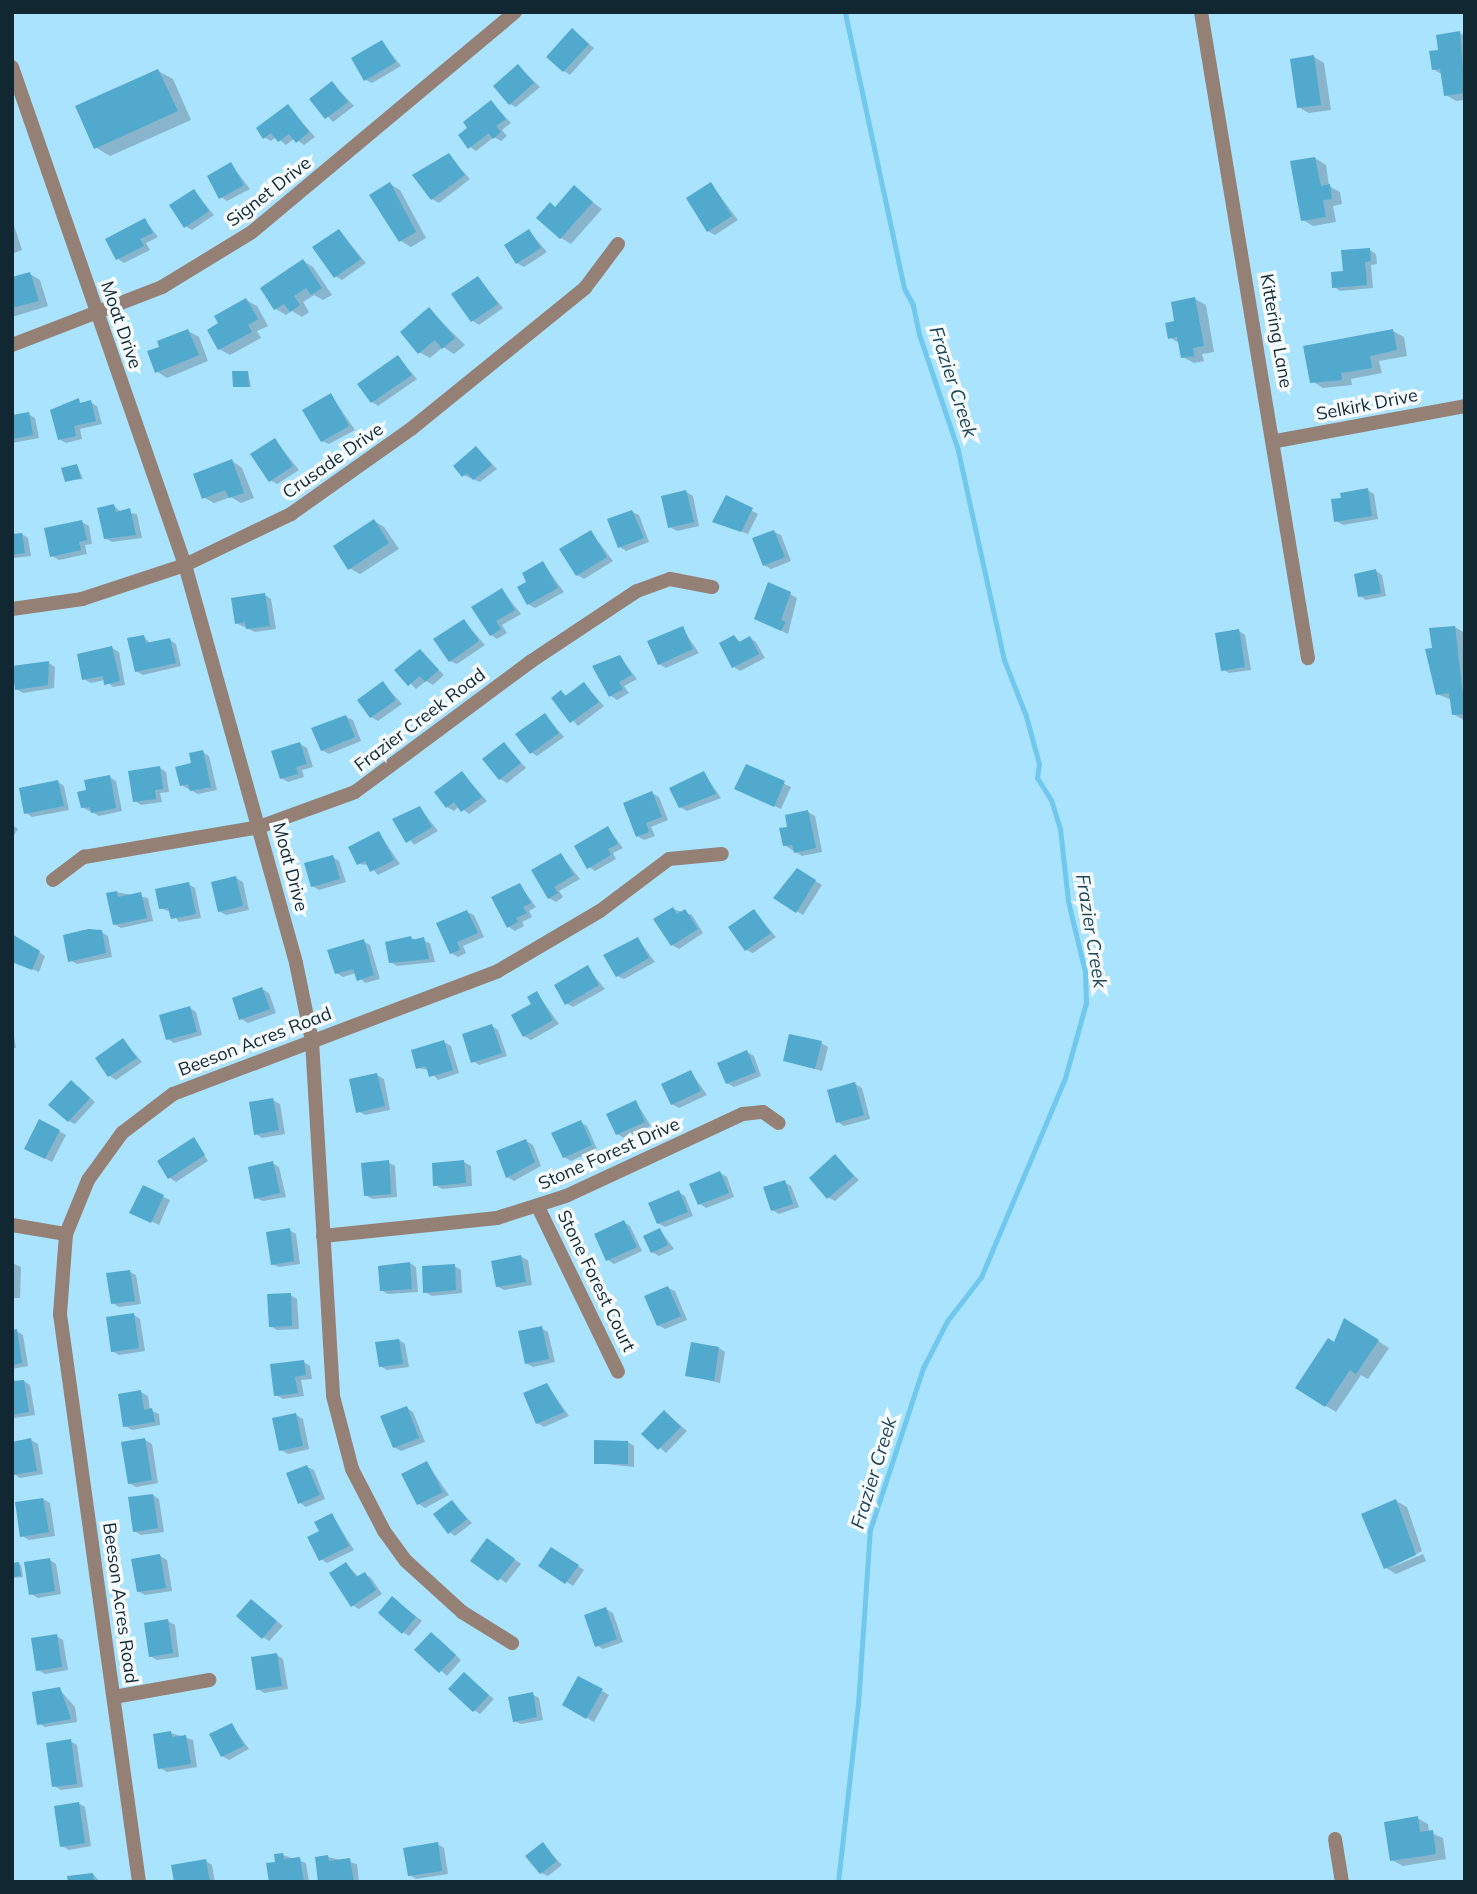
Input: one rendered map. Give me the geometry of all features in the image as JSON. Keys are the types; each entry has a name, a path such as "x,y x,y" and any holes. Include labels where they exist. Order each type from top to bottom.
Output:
{"street":[{"name":"Signet Drive","path":"12,345 162,287 252,232 515,12"},
{"name":"Kittering Lane","path":"1201,12 1276,441 1308,658"},
{"name":"Moat Drive","path":"12,67 185,565 260,827 312,1041 334,1396 340,1433 365,1499 406,1561 433,1588 512,1643"},
{"name":"Crusade Drive","path":"12,609 82,598 185,565 291,514 411,429 586,288 618,244"},
{"name":"Selkirk Drive","path":"1276,441 1465,406"},
{"name":"Frazier Creek Road","path":"53,880 84,857 260,827 355,793 530,662 638,592 670,579 712,587"},
{"name":"Beeson Acres Road","path":"139,1882 60,1314 66,1234 104,1155 148,1110 200,1080 498,971 589,918 669,859 722,854"},
{"name":"Stone Forest Drive","path":"323,1236 451,1225 538,1207 743,1114 763,1112 779,1123"},
{"name":"Stone Forest Court","path":"538,1207 618,1372"},
{"path":"12,1225 66,1234"},
{"path":"114,1697 209,1681"},
{"path":"1335,1839 1342,1882"}],"building":[{"path":"572,28 589,44 563,72 546,57"},
{"path":"1460,31 1465,93 1444,96 1440,69 1432,70 1429,51 1438,50 1436,35"},
{"path":"382,40 396,62 364,81 351,58"},
{"path":"1314,55 1321,105 1297,108 1290,59"},
{"path":"518,64 534,83 509,105 493,86"},
{"path":"158,69 178,111 94,149 75,106"},
{"path":"332,81 348,102 325,119 309,99"},
{"path":"491,100 506,119 496,126 501,132 493,139 489,133 468,149 458,135 467,128 463,122"},
{"path":"288,104 309,132 296,143 289,134 278,142 271,133 263,139 256,128"},
{"path":"449,153 465,175 431,200 412,175"},
{"path":"1315,157 1321,186 1330,184 1332,199 1323,200 1326,217 1301,221 1290,161"},
{"path":"231,162 244,185 219,199 207,176"},
{"path":"390,182 416,232 399,242 369,195"},
{"path":"711,182 732,216 707,232 686,198"},
{"path":"574,185 593,202 560,239 536,218 550,202 555,207"},
{"path":"194,189 209,211 184,228 169,205"},
{"path":"145,218 153,233 140,239 144,246 116,260 105,239"},
{"path":"339,229 361,259 334,278 312,247"},
{"path":"529,229 541,248 516,264 504,245"},
{"path":"1370,248 1371,261 1365,262 1367,285 1332,288 1331,272 1343,271 1341,250"},
{"path":"303,259 322,288 311,295 306,288 294,296 300,305 290,312 284,304 274,310 260,288"},
{"path":"30,272 39,301 12,308 12,277"},
{"path":"478,276 498,304 471,322 451,294"},
{"path":"1195,297 1204,346 1193,348 1194,356 1181,358 1177,337 1168,339 1165,323 1174,321 1171,302"},
{"path":"246,298 258,319 248,325 252,332 218,350 207,330 218,323 214,316"},
{"path":"429,307 455,338 442,349 435,340 418,354 400,332"},
{"path":"188,329 199,355 155,373 147,351 159,347 157,341"},
{"path":"1393,329 1397,350 1370,356 1372,368 1341,373 1342,380 1310,383 1303,346"},
{"path":"398,355 412,375 371,403 357,384"},
{"path":"232,371 248,371 249,387 233,387"},
{"path":"331,393 349,426 321,442 302,410"},
{"path":"79,398 80,403 91,400 96,421 74,426 76,436 58,440 50,410"},
{"path":"29,412 33,435 12,439 12,415"},
{"path":"275,438 293,466 269,482 250,454"},
{"path":"476,446 492,465 473,480 467,473 462,477 453,466"},
{"path":"232,459 244,493 229,498 225,490 202,499 193,474"},
{"path":"77,464 81,478 65,482 61,468"},
{"path":"1368,488 1372,516 1334,522 1331,499 1341,498 1340,493"},
{"path":"686,490 694,522 668,528 661,496"},
{"path":"726,495 753,508 741,532 712,522"},
{"path":"114,504 116,512 130,508 136,535 104,539 97,508"},
{"path":"632,510 644,538 618,548 607,519"},
{"path":"374,519 389,543 348,570 333,546"},
{"path":"82,520 87,540 79,542 81,550 50,557 44,528"},
{"path":"591,530 607,557 576,576 559,549"},
{"path":"774,530 785,557 763,566 752,538"},
{"path":"22,533 25,553 12,555 12,534"},
{"path":"543,561 558,588 527,605 517,587 526,582 522,573"},
{"path":"1376,569 1381,593 1358,597 1354,574"},
{"path":"768,582 791,592 781,620 786,622 781,631 754,619"},
{"path":"502,588 515,610 496,621 501,629 490,636 471,607"},
{"path":"265,593 270,626 246,629 245,622 235,624 231,598"},
{"path":"464,619 479,641 449,662 433,639"},
{"path":"683,626 693,649 658,665 647,641"},
{"path":"1455,626 1465,714 1452,715 1449,693 1436,695 1425,649 1432,648 1429,628"},
{"path":"1239,629 1245,667 1221,671 1215,633"},
{"path":"144,635 146,643 170,638 176,663 135,672 127,638"},
{"path":"734,635 739,642 750,636 759,654 732,668 719,643"},
{"path":"112,646 120,681 104,685 103,676 82,680 77,654"},
{"path":"420,649 439,670 425,682 420,676 408,686 394,670"},
{"path":"620,655 632,675 619,682 623,689 609,697 592,666"},
{"path":"49,661 48,685 15,690 12,666"},
{"path":"383,681 396,700 370,718 357,700"},
{"path":"584,682 599,702 570,723 551,698 561,690 565,696"},
{"path":"545,713 559,733 530,754 515,734"},
{"path":"346,715 355,737 321,751 311,728"},
{"path":"300,742 307,764 296,767 298,774 280,779 271,751"},
{"path":"504,742 521,763 499,780 482,759"},
{"path":"203,750 211,787 190,791 188,784 180,786 175,767 191,763 189,753"},
{"path":"746,764 785,781 774,807 734,789"},
{"path":"160,766 163,789 155,790 156,799 133,802 128,771"},
{"path":"462,771 482,797 461,812 454,802 446,808 434,792"},
{"path":"704,771 716,794 679,808 669,788"},
{"path":"110,775 116,808 91,813 90,807 81,808 77,792 86,790 84,780"},
{"path":"58,780 64,806 24,814 19,788"},
{"path":"652,791 662,817 646,823 649,832 636,837 623,803"},
{"path":"420,806 432,827 406,843 392,819"},
{"path":"808,810 816,848 794,853 792,845 783,846 779,828 787,827 785,815"},
{"path":"608,826 618,844 608,849 611,855 587,869 574,846"},
{"path":"379,831 394,860 370,872 365,861 357,865 348,847"},
{"path":"561,853 574,875 554,887 558,893 548,899 531,870"},
{"path":"333,855 340,879 311,887 304,863"},
{"path":"797,868 816,880 796,913 773,898"},
{"path":"236,876 243,906 218,912 211,882"},
{"path":"189,882 196,914 171,919 168,908 159,909 155,889"},
{"path":"520,883 531,903 523,907 527,913 516,918 518,922 507,928 491,897"},
{"path":"117,891 118,897 141,892 147,918 113,925 106,893"},
{"path":"673,907 677,914 685,909 698,929 671,946 653,919"},
{"path":"754,909 771,933 745,951 728,927"},
{"path":"467,910 478,933 457,942 460,950 450,954 436,923"},
{"path":"88,929 102,930 106,953 68,962 63,935"},
{"path":"12,934 40,951 32,970 12,962"},
{"path":"411,936 412,940 424,937 429,959 389,963 385,942"},
{"path":"638,937 649,958 616,977 603,955"},
{"path":"364,939 374,975 357,981 353,969 335,974 327,950"},
{"path":"588,965 599,985 565,1005 554,985"},
{"path":"262,987 270,1009 239,1020 232,998"},
{"path":"537,991 553,1020 523,1037 511,1015 531,1004 527,997"},
{"path":"190,1006 197,1032 166,1040 159,1015"},
{"path":"492,1024 502,1053 471,1063 462,1034"},
{"path":"789,1034 822,1041 815,1069 783,1061"},
{"path":"123,1038 137,1058 108,1077 95,1058"},
{"path":"444,1040 453,1070 429,1077 426,1066 416,1069 411,1050"},
{"path":"747,1050 756,1072 726,1084 717,1063"},
{"path":"691,1070 701,1091 671,1105 661,1084"},
{"path":"377,1073 385,1106 356,1113 349,1079"},
{"path":"71,1080 90,1098 68,1122 48,1105"},
{"path":"855,1082 864,1115 836,1123 827,1090"},
{"path":"273,1098 279,1130 254,1135 249,1102"},
{"path":"636,1100 645,1122 616,1135 606,1114"},
{"path":"39,1119 60,1130 45,1159 24,1149"},
{"path":"581,1120 592,1145 563,1158 551,1133"},
{"path":"194,1137 205,1155 168,1179 157,1161"},
{"path":"526,1139 535,1162 506,1178 496,1151"},
{"path":"835,1154 854,1176 827,1199 809,1178"},
{"path":"389,1160 391,1194 364,1196 361,1163"},
{"path":"464,1160 466,1183 433,1186 432,1163"},
{"path":"273,1161 280,1193 254,1199 248,1167"},
{"path":"720,1171 729,1193 698,1205 689,1184"},
{"path":"785,1180 793,1204 771,1211 763,1187"},
{"path":"143,1185 164,1195 151,1223 129,1213"},
{"path":"679,1190 688,1212 657,1224 648,1203"},
{"path":"624,1220 637,1247 606,1261 594,1234"},
{"path":"290,1228 294,1261 271,1265 266,1232"},
{"path":"660,1228 668,1245 651,1253 643,1236"},
{"path":"521,1255 526,1282 496,1287 491,1261"},
{"path":"410,1262 412,1289 380,1291 378,1266"},
{"path":"455,1264 456,1290 423,1293 422,1266"},
{"path":"130,1270 135,1301 111,1304 106,1273"},
{"path":"668,1286 681,1316 657,1326 644,1296"},
{"path":"291,1293 292,1326 269,1327 267,1294"},
{"path":"134,1313 139,1348 111,1352 106,1317"},
{"path":"1344,1318 1379,1340 1356,1374 1350,1370 1325,1407 1295,1388 1328,1338 1334,1342"},
{"path":"542,1326 549,1359 525,1364 518,1331"},
{"path":"17,1329 22,1363 12,1365 12,1330"},
{"path":"399,1339 403,1364 379,1367 375,1342"},
{"path":"691,1342 719,1347 714,1381 685,1376"},
{"path":"304,1360 306,1375 295,1377 298,1393 274,1396 270,1364"},
{"path":"24,1380 29,1412 12,1415 12,1381"},
{"path":"547,1383 564,1412 536,1424 523,1393"},
{"path":"141,1390 144,1410 152,1408 155,1422 123,1427 118,1394"},
{"path":"407,1406 419,1438 393,1448 380,1416"},
{"path":"664,1410 681,1427 658,1450 641,1434"},
{"path":"296,1413 303,1446 279,1451 272,1418"},
{"path":"31,1438 37,1471 12,1475 12,1442"},
{"path":"145,1438 152,1480 128,1484 121,1442"},
{"path":"594,1440 628,1441 628,1464 594,1464"},
{"path":"427,1461 443,1492 417,1505 401,1474"},
{"path":"307,1465 320,1495 298,1504 286,1473"},
{"path":"153,1494 158,1528 133,1532 128,1497"},
{"path":"43,1498 49,1532 20,1537 15,1502"},
{"path":"1396,1499 1416,1555 1384,1569 1361,1514"},
{"path":"452,1500 467,1519 448,1534 433,1514"},
{"path":"332,1513 349,1546 319,1561 307,1537 319,1531 314,1522"},
{"path":"487,1538 515,1559 498,1581 470,1561"},
{"path":"551,1547 579,1565 565,1584 538,1566"},
{"path":"160,1554 166,1588 137,1592 131,1559"},
{"path":"50,1558 55,1591 29,1595 24,1562"},
{"path":"19,1562 21,1576 12,1577 12,1563"},
{"path":"346,1562 356,1577 365,1572 376,1590 351,1607 329,1573"},
{"path":"392,1596 416,1617 402,1634 378,1613"},
{"path":"251,1599 277,1621 262,1639 236,1616"},
{"path":"606,1607 617,1639 595,1647 584,1615"},
{"path":"168,1619 173,1653 149,1657 144,1623"},
{"path":"431,1632 456,1655 439,1673 414,1650"},
{"path":"57,1634 62,1667 36,1671 31,1638"},
{"path":"277,1653 282,1686 256,1690 251,1657"},
{"path":"464,1672 489,1695 473,1712 448,1689"},
{"path":"578,1676 603,1689 586,1719 562,1705"},
{"path":"60,1687 71,1719 37,1725 32,1692"},
{"path":"533,1692 537,1717 513,1722 508,1697"},
{"path":"232,1723 244,1746 221,1757 209,1734"},
{"path":"171,1731 172,1737 186,1735 191,1764 158,1769 153,1734"},
{"path":"71,1739 77,1784 52,1787 46,1743"},
{"path":"79,1802 85,1843 60,1847 54,1806"},
{"path":"1418,1816 1420,1832 1433,1830 1436,1854 1390,1861 1384,1822"},
{"path":"438,1842 442,1871 408,1876 403,1848"},
{"path":"543,1842 557,1861 540,1874 525,1856"},
{"path":"283,1853 284,1859 300,1857 304,1882 269,1882 266,1863 275,1862 274,1854"},
{"path":"328,1855 329,1861 350,1858 354,1882 318,1882 315,1857"},
{"path":"206,1859 210,1882 174,1882 171,1865"},
{"path":"93,1873 94,1882 68,1882 67,1876"}],"waterway":[{"name":"Frazier Creek","path":"838,1882 858,1704 870,1530 923,1368 947,1321 981,1277 1065,1078 1086,1003 1085,972 1068,901 1060,829 1051,800 1037,778 1039,764 1026,716 1004,660 958,450 919,334 913,305 904,288 845,12"}]}
